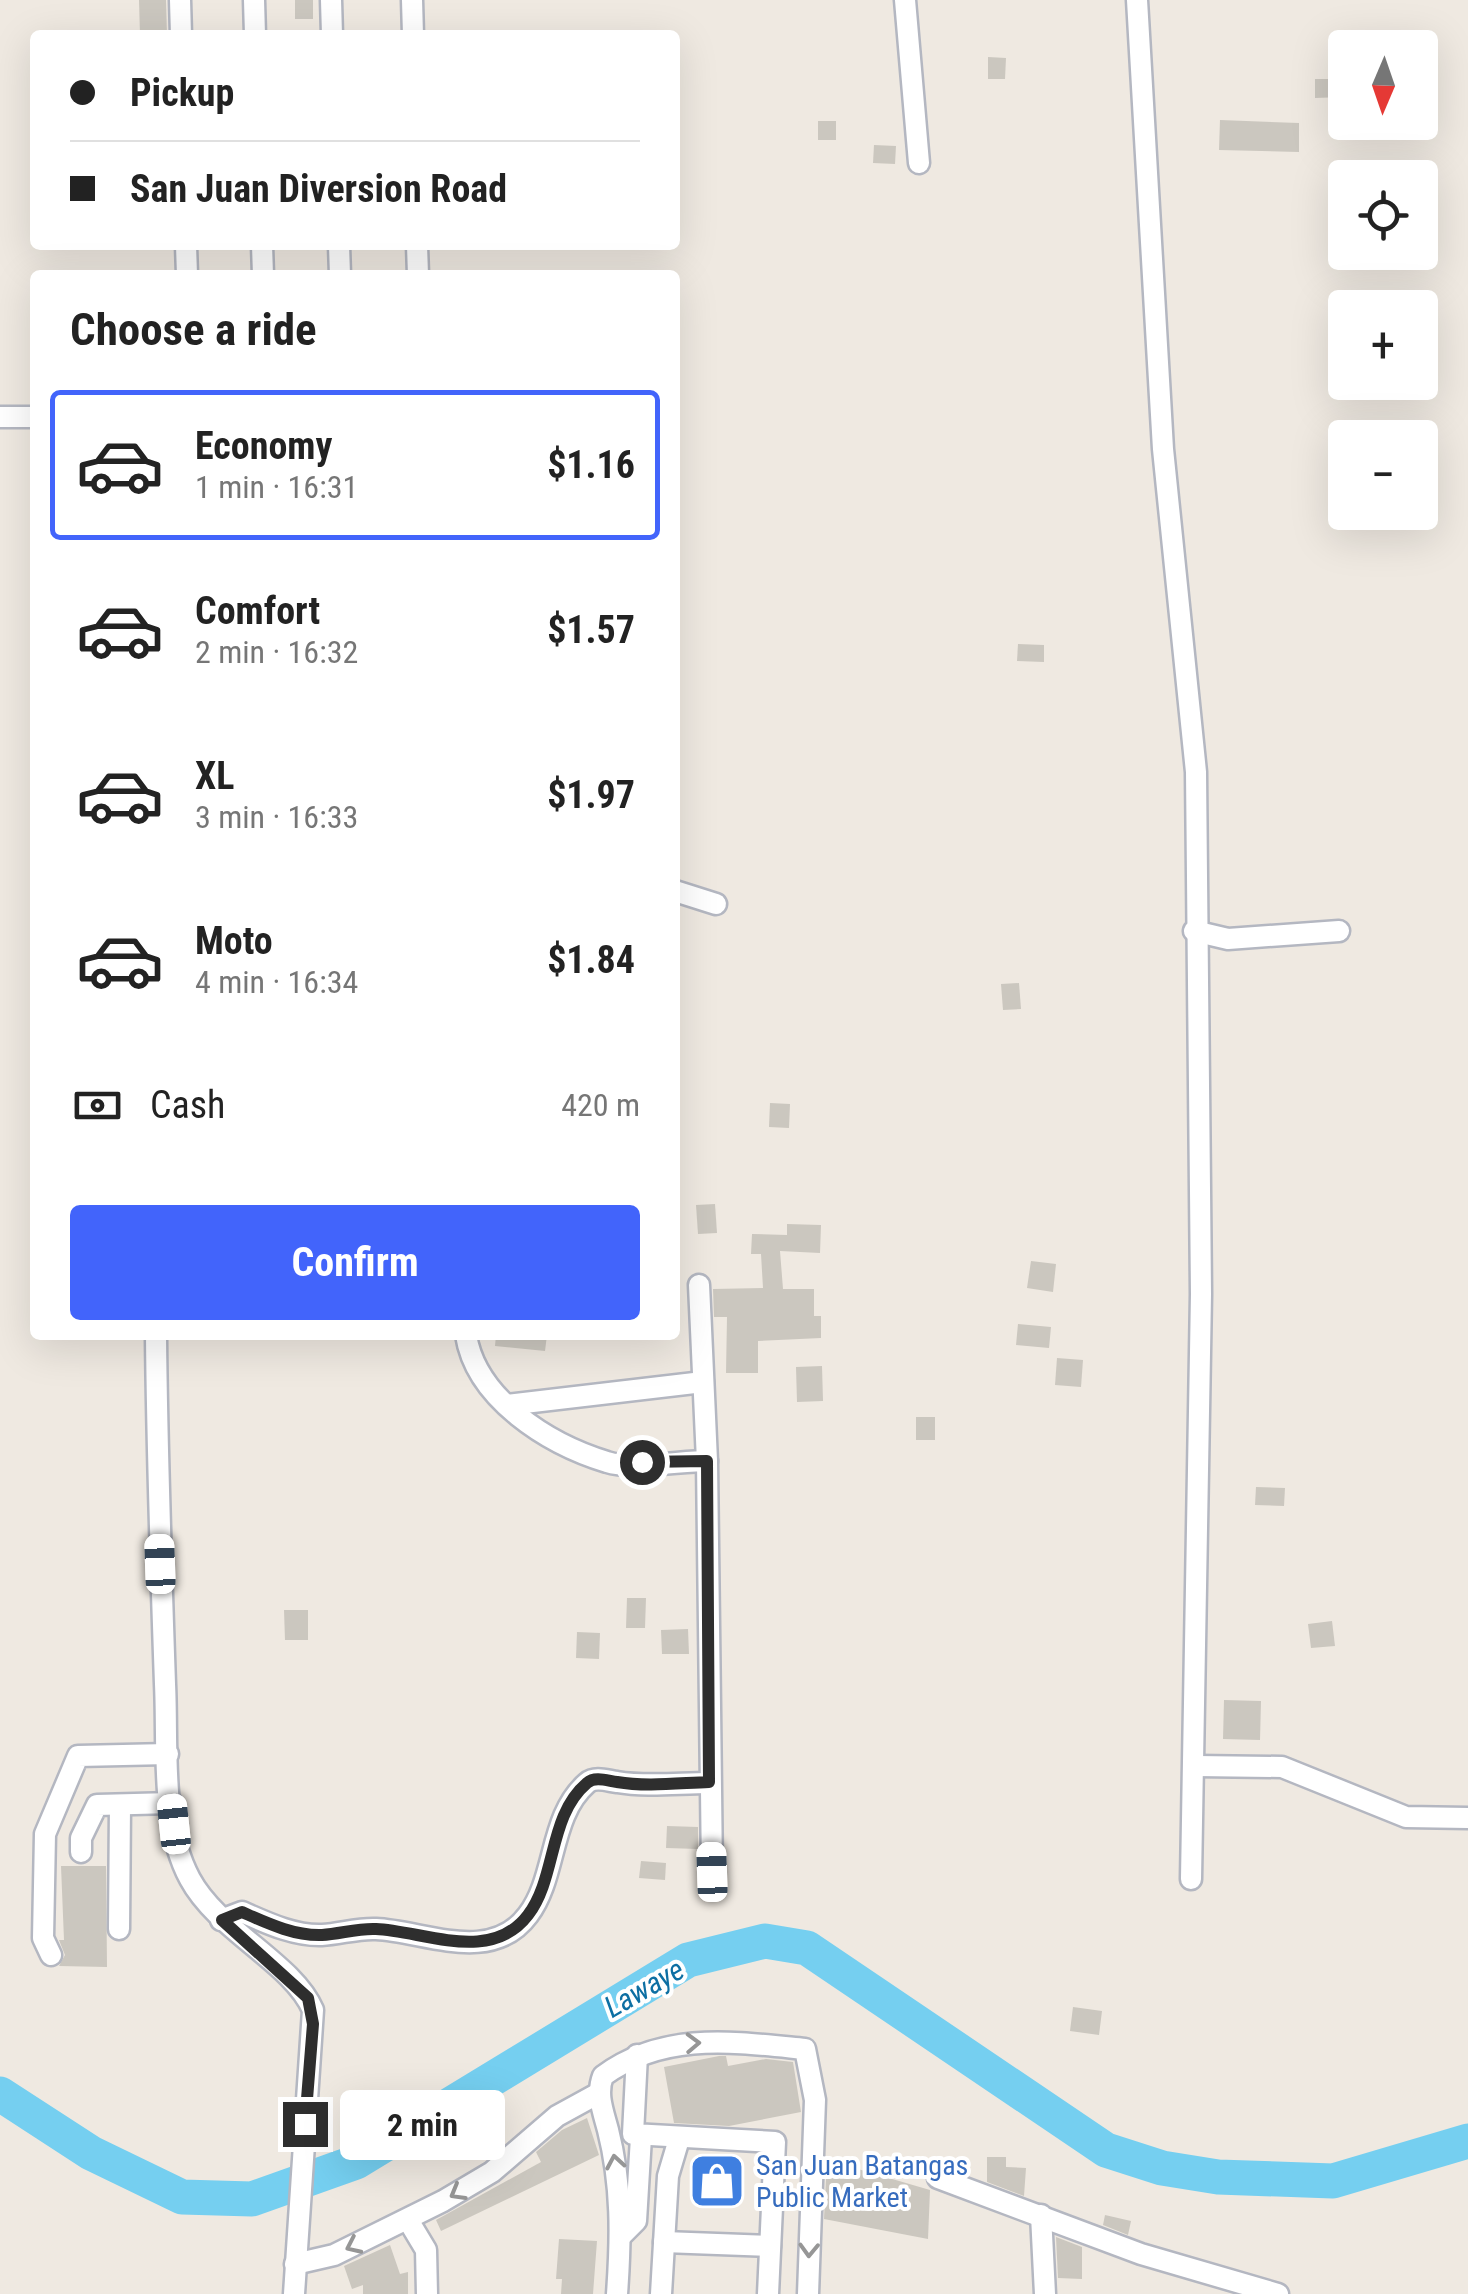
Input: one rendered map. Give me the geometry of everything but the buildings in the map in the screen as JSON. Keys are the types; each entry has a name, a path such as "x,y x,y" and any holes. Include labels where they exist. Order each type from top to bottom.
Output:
{"street":[{"path":"180,0 181,30"},
{"path":"254,0 255,30"},
{"path":"331,0 332,30"},
{"path":"412,0 413,30"},
{"path":"905,0 919,163"},
{"path":"1137,0 1162,449 1196,772 1194,931 1200,1294 1196,1766 1191,1879"},
{"path":"0,418 30,417"},
{"path":"680,893 716,904"},
{"path":"1194,931 1228,939 1339,931"},
{"path":"699,1285 707,1461 712,1872"},
{"path":"156,1340 168,1754 176,1844 190,1878 222,1920 308,1998 313,2024 294,2294"},
{"path":"467,1340 470,1361 486,1386 549,1434 610,1464 707,1461"},
{"path":"506,1405 703,1382"},
{"path":"51,1955 43,1938 45,1834 78,1756 168,1754"},
{"path":"1196,1766 1282,1767 1406,1817 1468,1818"},
{"path":"222,1920 242,1912 290,1931 319,1935 377,1929 421,1939 490,1940 505,1935 528,1916 563,1819 587,1783 597,1779 625,1784 709,1782"},
{"path":"81,1852 81,1838 96,1805 172,1803"},
{"path":"119,1930 120,1804"},
{"path":"296,2260 334,2255 408,2220 492,2172 637,2055 677,2043 730,2042 805,2049 815,2100 808,2294"},
{"path":"621,2236 636,2221 640,2137 631,2126 637,2055"},
{"path":"601,2084 617,2166 621,2236 617,2294"},
{"path":"640,2137 775,2142 768,2294"},
{"path":"661,2294 668,2176 679,2139"},
{"path":"938,2178 1141,2254 1278,2294"},
{"path":"1041,2215 1045,2294"},
{"path":"408,2220 426,2250 427,2294"},
{"path":"664,2242 770,2246"}],"waterway":[{"name":"Lawaye","path":"0,2094 91,2153 182,2197 252,2199 356,2162 688,1960 765,1941 807,1948 1106,2150 1162,2168 1218,2177 1333,2181 1468,2141"}],"place":[{"name":"San Juan Batangas Public Market","path":"717,2181"}],"route":[{"path":"305,2124 313,2010 297,1987 222,1920 242,1912 290,1931 319,1935 377,1929 421,1939 490,1940 505,1935 528,1916 541,1890 563,1819 587,1783 597,1779 625,1784 709,1782 707,1461 642,1462"}]}
